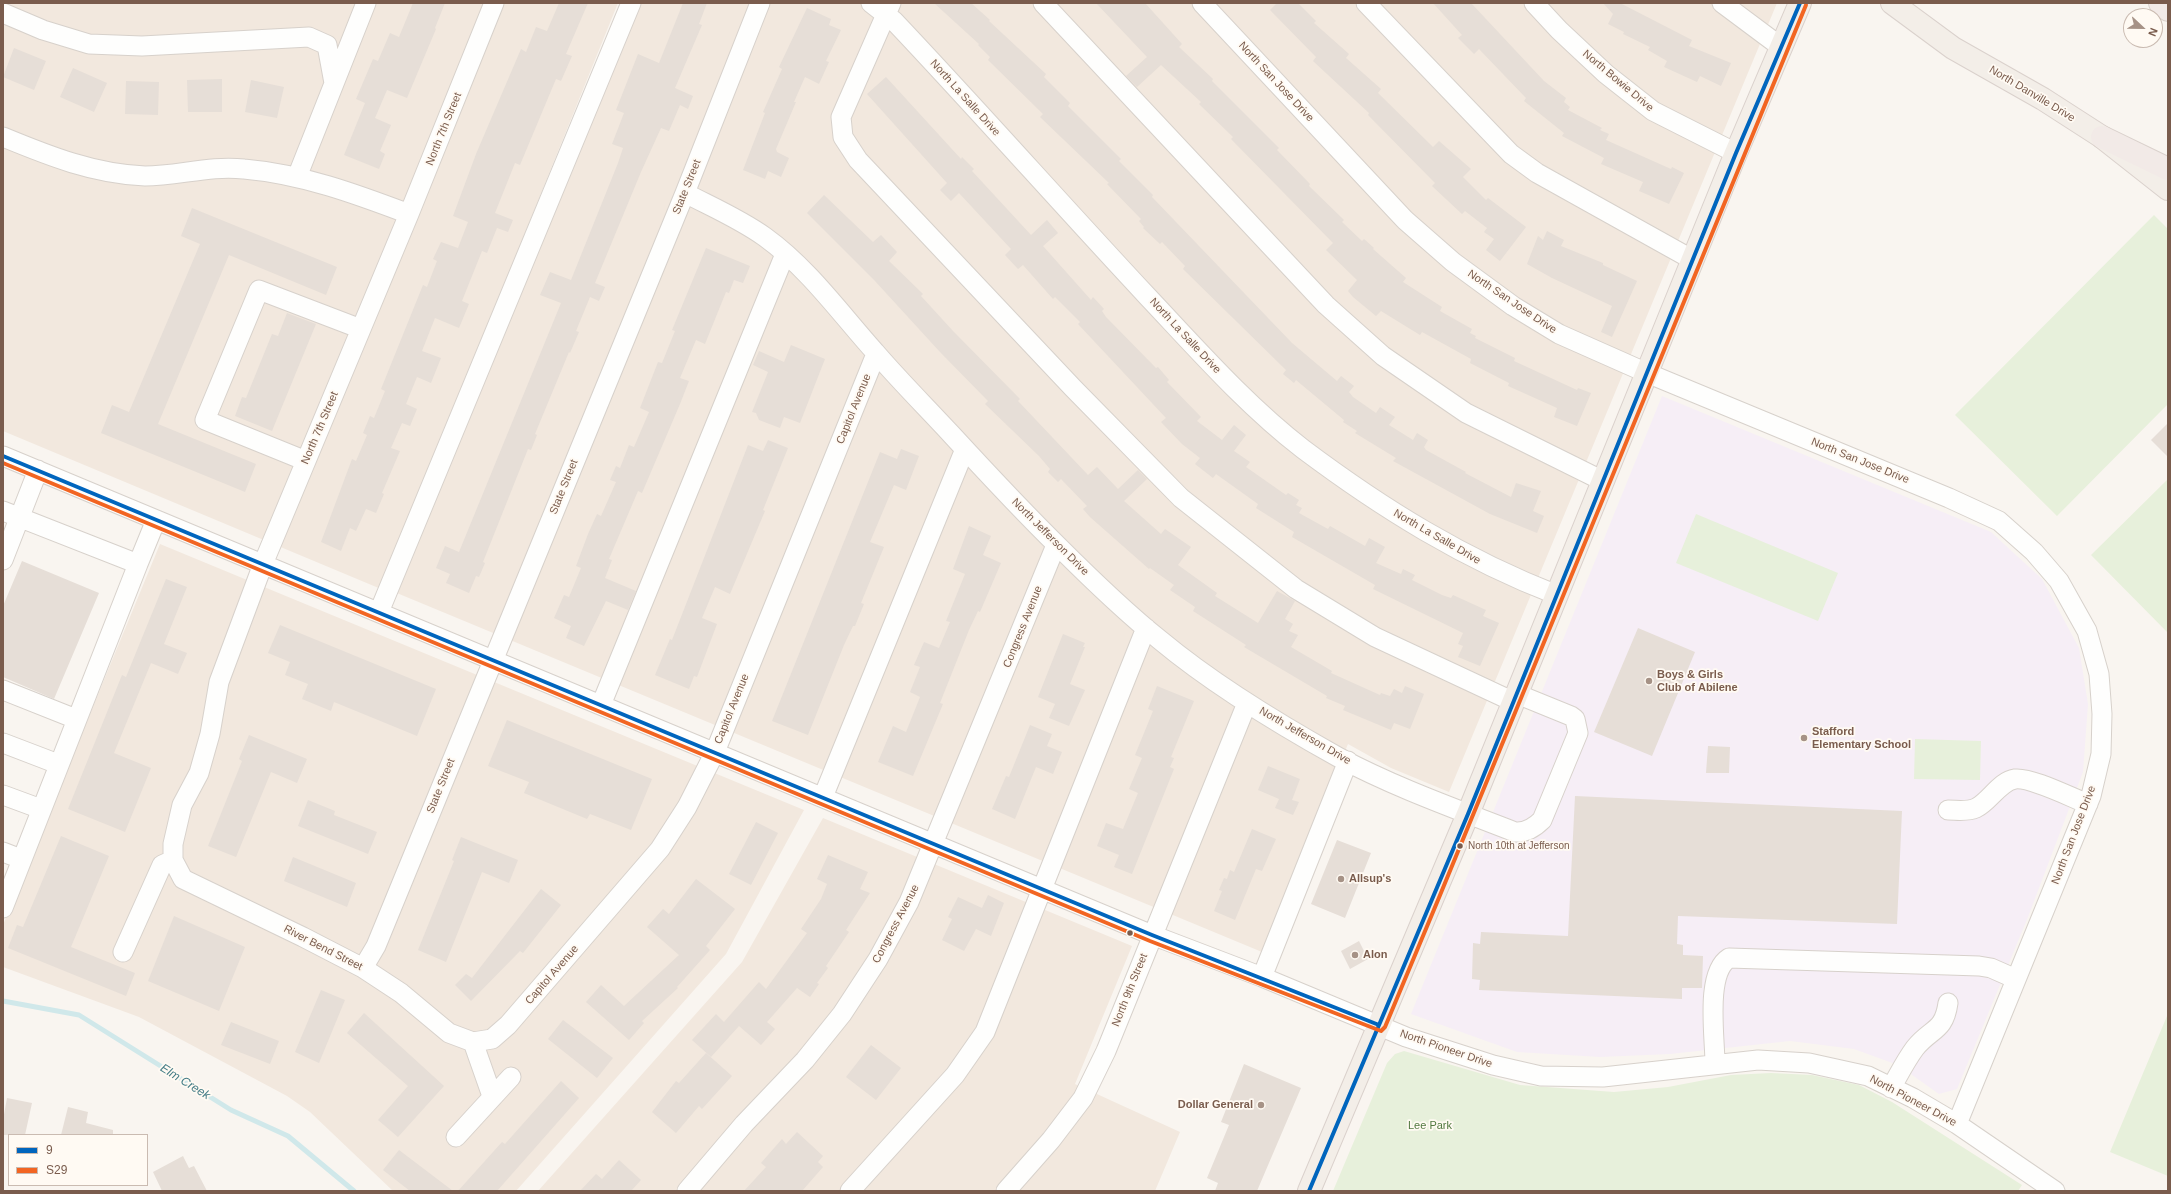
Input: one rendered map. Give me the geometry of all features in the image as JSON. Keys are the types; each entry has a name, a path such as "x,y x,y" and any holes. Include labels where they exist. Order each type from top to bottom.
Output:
{"highway":[{"path":"2160,3 2168,10"},
{"path":"2102,137 2168,169"}],"main road":[{"path":"1309,1191 1516,698 1736,153 1800,3"},
{"name":"North Danville Drive","path":"1892,3 1953,48 2043,99 2102,137 2168,189"}],"street":[{"path":"297,177 366,3"},
{"name":"North 7th Street","path":"173,860 172,844 182,805 199,773 210,734 219,682 263,564 409,214 494,3"},
{"path":"379,612 631,3"},
{"name":"State Street","path":"363,968 376,946 685,193 760,3"},
{"name":"North La Salle Drive","path":"871,3 888,9 1063,207 1225,379 1302,447 1379,502 1456,550 1512,578 1557,595"},
{"path":"1043,3 1326,305 1383,356 1466,413 1603,481"},
{"name":"North San Jose Drive","path":"1202,3 1405,220 1453,262 1513,306 1559,334 1647,373 1949,498 1999,521 2034,552 2059,581 2087,631 2099,674 2102,714 2101,754 2088,804 1957,1124"},
{"path":"1366,3 1511,154 1537,173 1693,260"},
{"name":"North Bowie Drive","path":"1534,3 1559,30 1606,74 1653,111 1736,153"},
{"path":"1722,3 1781,47"},
{"path":"888,9 841,117 843,137 858,160 1073,388 1187,503 1296,590 1375,637 1516,698"},
{"path":"3,13 43,30 89,44 142,46 309,37 327,45 334,83"},
{"path":"3,137 61,161 101,172 146,176 209,168 243,168 297,177 348,192 409,214"},
{"name":"North Jefferson Drive","path":"685,193 729,215 765,237 785,254 812,279 876,354 965,449 1056,545 1110,598 1162,642 1248,703 1348,762 1441,804 1515,832 1523,832 1537,826 1542,820 1578,733 1575,719 1516,698"},
{"path":"601,705 785,254"},
{"path":"306,461 205,420 253,304 259,290 361,329"},
{"name":"Capitol Avenue","path":"473,1042 492,1039 508,1025 660,849 687,807 715,752 876,354"},
{"path":"823,797 965,449"},
{"name":"North Pioneer Drive","path":"3,456 1152,935 1262,976 1406,1037 1493,1065 1541,1076 1603,1077 1758,1060 1809,1063 1868,1076 1957,1124 2055,1191"},
{"path":"3,560 11,514 38,470"},
{"path":"11,514 138,564"},
{"path":"3,908 58,764 156,520"},
{"name":"Congress Avenue","path":"687,1191 744,1124 805,1060 842,1014 878,959 910,902 1056,545"},
{"path":"850,1191 955,1076 985,1032 1146,628"},
{"path":"3,690 76,719"},
{"name":"North 9th Street","path":"1006,1191 1051,1140 1083,1098 1106,1051 1152,935 1248,703"},
{"path":"3,743 58,764"},
{"path":"1262,976 1348,762"},
{"path":"1948,810 1967,810 1976,808 2008,782 2015,779 2029,781 2088,804"},
{"path":"3,795 41,809"},
{"path":"3,852 21,859"},
{"path":"123,952 162,865 173,860"},
{"name":"River Bend Street","path":"173,860 182,880 303,937 363,968 401,993 449,1033 473,1042"},
{"path":"1715,1064 1714,985 1722,962 1729,958 1979,966 1991,968 2016,979"},
{"path":"1892,1088 1916,1047 1942,1024 1946,1016 1948,1003"},
{"path":"473,1042 492,1096"},
{"path":"456,1137 492,1096 511,1078"}],"shaded area":[{"path":"3,3 618,3 381,589 3,431"},
{"path":"634,3 1777,3 1449,792 1391,768 1348,744 1262,952 392,591"},
{"name":"Stafford Elementary School","path":"1662,396 1991,532 2042,579 2079,648 2088,704 2083,772 2028,917 1957,1089 1939,1094 1898,1065 1854,1049 1790,1041 1670,1054 1600,1057 1517,1052 1411,1014"},
{"path":"160,544 804,810 726,954 516,1191 393,1191 310,1112 287,1096 139,1017 3,967 3,925"},
{"path":"823,818 1132,946 1075,1084 1180,1132 1155,1191 538,1191 742,962"}],"green space":[{"path":"2154,215 2168,229 2168,404 2057,516 1955,415"},
{"path":"2168,479 2168,633 2091,555"},
{"path":"1696,514 1838,573 1818,621 1676,563"},
{"path":"1915,739 1981,741 1980,780 1914,779"},
{"path":"2168,1016 2168,1176 2110,1152"},
{"name":"Lee Park","path":"1404,1051 1520,1085 1614,1092 1668,1087 1731,1075 1771,1073 1812,1075 1859,1085 1892,1102 2022,1185 2018,1191 1333,1191 1387,1063 1395,1054"}],"building":[{"path":"413,3 445,3 435,28 436,29 407,98 387,90 375,118 391,125 380,151 385,154 379,169 344,155 365,103 356,99 373,59 378,61 390,33 399,37"},
{"path":"559,3 588,3 566,54 572,56 561,81 556,79 520,165 515,163 495,213 513,220 508,232 497,228 487,253 482,251 462,301 469,304 459,328 435,318 422,351 441,358 431,383 417,377 406,404 417,409 410,426 402,423 391,448 400,451 382,493 384,494 376,513 366,509 356,531 350,528 341,551 321,542 352,459 356,461 367,435 363,433 370,416 374,418 385,391 381,389 423,285 427,287 437,261 433,259 441,242 458,248 468,222 453,216 476,154 521,49 526,52 536,27 547,31"},
{"path":"683,3 707,3 699,24 702,25 675,88 693,96 688,109 680,105 669,131 661,128 641,172 595,283 605,287 599,301 590,297 576,331 579,332 570,353 569,352 535,434 537,435 531,450 528,449 483,562 485,563 479,577 476,576 469,593 446,583 450,574 436,568 445,546 459,552 561,303 540,295 550,272 571,280 618,163 623,148 612,144 624,113 616,110 638,54 659,63"},
{"path":"934,3 971,3 990,20 989,21 1046,74 1044,77 1070,103 1068,106 1121,159 1119,161 1153,195 1152,197 1292,343 1337,381 1341,376 1354,386 1349,392 1353,397 1376,413 1380,407 1395,417 1389,425 1413,440 1417,433 1428,440 1424,447 1426,450 1466,472 1465,473 1511,497 1516,483 1541,491 1533,511 1544,516 1537,533 1490,514 1393,461 1396,458 1355,433 1357,431 1343,422 1344,420 1296,380 1294,383 1283,374 1286,370 1183,269 1185,266 1162,242 1160,244 1143,228 1144,227 1139,221 1141,219 1107,184 1109,183 1040,117 1043,114 988,60 990,57 978,45 979,44"},
{"path":"1096,3 1145,3 1182,44 1179,47 1213,79 1212,81 1279,148 1277,150 1310,184 1309,186 1344,220 1342,222 1362,241 1364,239 1374,248 1373,249 1406,278 1403,282 1442,307 1440,311 1472,329 1470,333 1476,336 1475,338 1515,358 1514,361 1577,390 1578,388 1591,393 1577,426 1554,417 1557,408 1508,386 1509,383 1470,363 1471,359 1422,332 1420,335 1381,311 1376,316 1353,297 1348,291 1357,280 1326,250 1333,243 1231,139 1233,137 1199,104 1201,102 1161,65 1137,87 1126,76 1147,57"},
{"path":"1277,3 1298,3 1316,21 1314,23 1349,54 1346,58 1381,89 1378,93 1433,147 1439,141 1471,169 1463,177 1486,200 1488,198 1526,227 1500,261 1486,250 1494,239 1484,232 1487,228 1465,211 1462,214 1432,186 1435,183 1368,115 1369,113 1313,61 1316,57 1270,10"},
{"path":"1433,3 1471,3 1544,81 1566,98 1564,102 1570,107 1568,110 1602,128 1600,130 1609,134 1606,140 1671,169 1672,167 1684,173 1669,204 1639,191 1643,182 1601,164 1604,158 1562,136 1564,133 1524,101 1526,98 1479,49 1474,54 1458,38 1462,35"},
{"path":"1603,3 1620,3 1692,40 1689,46 1731,63 1721,86 1700,76 1697,82 1664,67 1667,61 1648,50 1650,47 1623,34 1624,32 1608,24 1613,14"},
{"path":"807,8 831,19 829,25 841,30 826,61 829,62 819,84 805,77 794,102 796,102 776,149 777,152 789,158 781,177 768,171 765,179 743,170 765,113 763,112 782,69 779,67"},
{"path":"14,48 46,61 34,90 3,77"},
{"path":"73,68 107,83 94,112 60,97"},
{"path":"886,77 961,159 962,157 974,169 972,171 1031,235 1047,220 1058,233 1043,246 1091,300 1093,297 1104,309 1102,311 1106,317 1156,368 1158,367 1169,380 1167,382 1201,417 1197,421 1222,440 1234,425 1246,435 1234,451 1250,462 1246,467 1286,495 1288,493 1299,500 1296,505 1302,508 1299,513 1328,529 1330,526 1365,546 1369,538 1385,547 1376,563 1401,574 1403,569 1415,575 1412,580 1442,595 1451,598 1453,595 1486,610 1483,616 1499,623 1480,666 1458,657 1463,646 1458,644 1463,633 1373,589 1375,585 1292,537 1294,532 1256,508 1258,504 1216,474 1213,478 1195,464 1200,458 1182,444 1161,422 1166,418 1078,324 1080,322 1055,297 1053,299 1023,265 1018,269 1005,255 1011,249 959,193 951,201 940,190 947,183 867,94"},
{"path":"222,79 222,112 188,112 187,80"},
{"path":"251,80 284,87 277,118 245,112"},
{"path":"126,81 159,82 158,115 125,114"},
{"path":"824,195 873,242 881,235 897,252 889,261 923,294 921,296 1020,399 1018,401 1088,475 1097,467 1118,489 1138,470 1147,479 1124,501 1161,534 1165,529 1191,547 1178,565 1217,593 1215,596 1258,623 1277,591 1295,601 1285,619 1293,624 1289,631 1298,635 1291,647 1332,671 1331,673 1380,695 1381,693 1390,696 1394,689 1402,693 1405,686 1424,694 1410,729 1394,723 1391,730 1343,710 1345,706 1326,698 1327,696 1244,647 1246,645 1193,611 1195,607 1170,590 1174,585 1150,568 1149,569 1090,517 1083,509 1087,506 1061,479 1058,482 1048,472 1050,469 1039,456 985,404 988,401 940,352 875,281 807,213"},
{"path":"192,208 337,267 326,295 229,255 158,424 256,464 245,492 101,433 112,405 129,412 200,244 181,236"},
{"path":"1547,231 1564,240 1561,246 1603,263 1603,265 1637,281 1612,337 1601,332 1612,306 1552,278 1527,264 1538,236 1543,240"},
{"path":"706,248 750,266 743,283 734,280 729,293 726,292 705,344 696,340 680,378 689,381 680,404 642,493 638,491 609,559 612,560 605,578 636,591 628,610 606,601 584,646 566,638 571,626 554,618 564,595 569,597 581,568 576,566 597,514 601,516 616,482 610,480 616,466 620,468 629,445 634,447 649,412 640,408 658,362 662,363 675,331 672,330"},
{"path":"287,313 316,324 272,431 235,416 242,397 246,398 272,334 278,336"},
{"path":"791,345 825,359 800,423 784,417 780,428 759,420 756,413 752,412 768,372 753,365 759,351 784,362"},
{"path":"2168,423 2168,457 2151,440"},
{"path":"768,440 788,448 763,510 765,511 730,594 715,587 702,618 717,624 697,677 694,676 689,689 655,675 670,639 672,640 748,445 763,451"},
{"path":"901,449 919,456 906,490 894,485 870,542 884,547 861,603 864,604 855,626 853,626 844,645 808,735 772,721 880,452 897,459"},
{"path":"969,526 991,536 983,555 1001,563 980,612 978,611 969,630 940,703 943,704 913,776 878,762 893,726 906,732 920,697 910,692 920,667 914,665 924,642 939,648 950,622 946,621 965,574 953,569"},
{"path":"22,561 99,593 54,699 3,677 3,606"},
{"path":"166,579 187,587 164,644 187,653 178,674 151,663 114,753 151,768 125,832 68,809 122,675 126,677"},
{"path":"280,625 436,689 417,736 334,702 331,711 302,699 308,684 285,675 290,662 268,653"},
{"name":"Boys & Girls Club of Abilene","path":"1638,628 1695,652 1652,756 1594,732"},
{"path":"1063,634 1085,643 1083,647 1085,647 1070,684 1085,690 1069,726 1049,718 1055,704 1038,697"},
{"path":"1157,686 1194,701 1171,757 1174,758 1170,767 1174,769 1132,874 1114,867 1119,855 1097,846 1106,823 1123,829 1138,793 1129,789 1142,758 1135,755 1153,711 1148,709"},
{"path":"507,720 652,779 631,830 590,814 587,819 524,793 529,782 488,766"},
{"path":"1030,725 1052,734 1047,746 1062,752 1053,774 1036,767 1015,819 992,809 1006,776 1009,777"},
{"path":"249,735 307,759 297,783 271,772 236,857 208,846 242,761 239,759"},
{"path":"1708,746 1730,747 1729,773 1706,773"},
{"path":"1268,766 1300,779 1292,800 1299,802 1293,815 1275,808 1279,799 1258,790"},
{"path":"1575,796 1902,811 1897,924 1678,916 1677,944 1683,945 1683,955 1703,956 1702,988 1682,988 1682,999 1479,990 1480,980 1472,979 1473,943 1480,944 1481,932 1568,936"},
{"path":"308,800 335,811 334,815 377,832 368,854 298,826"},
{"path":"756,822 778,833 751,885 729,874"},
{"path":"1252,829 1276,839 1262,871 1256,869 1235,920 1214,911 1222,891 1219,890 1224,878 1227,879 1230,870 1234,872"},
{"path":"61,836 109,856 71,947 135,973 126,996 8,948 17,925 23,927"},
{"path":"461,837 518,860 509,883 482,872 446,962 418,950 454,861 452,860"},
{"name":"Allsup's","path":"1337,840 1371,853 1345,918 1311,904"},
{"path":"828,855 868,872 860,889 870,893 846,930 849,932 826,966 828,968 817,983 819,984 810,997 797,988 767,1022 775,1029 761,1045 739,1026 711,1057 692,1040 716,1014 724,1022 759,982 766,989 807,933 801,929 821,899 827,884 817,879"},
{"path":"293,857 356,883 347,907 284,881"},
{"path":"696,879 735,909 706,946 710,950 677,987 678,988 642,1021 644,1023 629,1040 586,1002 601,985 624,1006 679,955 647,927 663,909 669,914"},
{"path":"541,889 561,905 523,953 520,951 471,1001 455,985 466,974 472,978"},
{"path":"988,895 1004,903 991,936 976,929 964,951 942,940 952,919 948,917 958,897 982,908"},
{"path":"174,916 245,947 219,1011 148,981"},
{"name":"Alon","path":"1359,941 1368,959 1350,969 1341,951"},
{"path":"321,990 345,1000 319,1063 295,1052"},
{"path":"364,1013 444,1086 398,1137 378,1120 408,1086 347,1033"},
{"path":"563,1020 613,1058 597,1078 548,1039"},
{"path":"231,1022 279,1041 270,1064 221,1045"},
{"path":"871,1045 901,1068 876,1100 846,1077"},
{"path":"706,1053 732,1076 702,1109 699,1106 676,1133 652,1112 676,1081 679,1083"},
{"path":"1244,1064 1301,1088 1257,1191 1215,1191 1218,1183 1207,1178 1229,1125 1221,1122"},
{"path":"561,1081 579,1098 497,1191 458,1191 502,1142 505,1144"},
{"path":"7,1098 32,1103 25,1134 3,1135 3,1120"},
{"path":"68,1107 88,1112 86,1123 113,1130 113,1134 61,1134"},
{"path":"797,1132 823,1156 818,1162 823,1167 802,1191 744,1191 766,1167 761,1163 782,1139 786,1144"},
{"path":"399,1150 453,1191 410,1191 383,1170"},
{"path":"183,1156 189,1168 194,1166 207,1191 162,1191 153,1172"},
{"path":"619,1160 641,1180 631,1191 580,1191 596,1174 602,1179"}],"waterway":[{"name":"Elm Creek","path":"3,1001 79,1015 231,1110 288,1136 354,1191"}],"transit line":[{"name":"9","path":"1309,1191 1468,814 1736,153 1800,3"},
{"name":"S29","path":"3,463 1150,941 1381,1031 1385,1027 1438,900 1806,5"},
{"name":"9","path":"3,456 1152,935 1379,1025"}],"place":[{"name":"Boys & Girls Club of Abilene","path":"1649,681"},
{"name":"Stafford Elementary School","path":"1804,738"},
{"name":"North 10th at Jefferson","path":"1460,846"},
{"name":"Allsup's","path":"1341,879"},
{"name":"Alon","path":"1355,955"},
{"name":"Dollar General","path":"1261,1105"}]}
